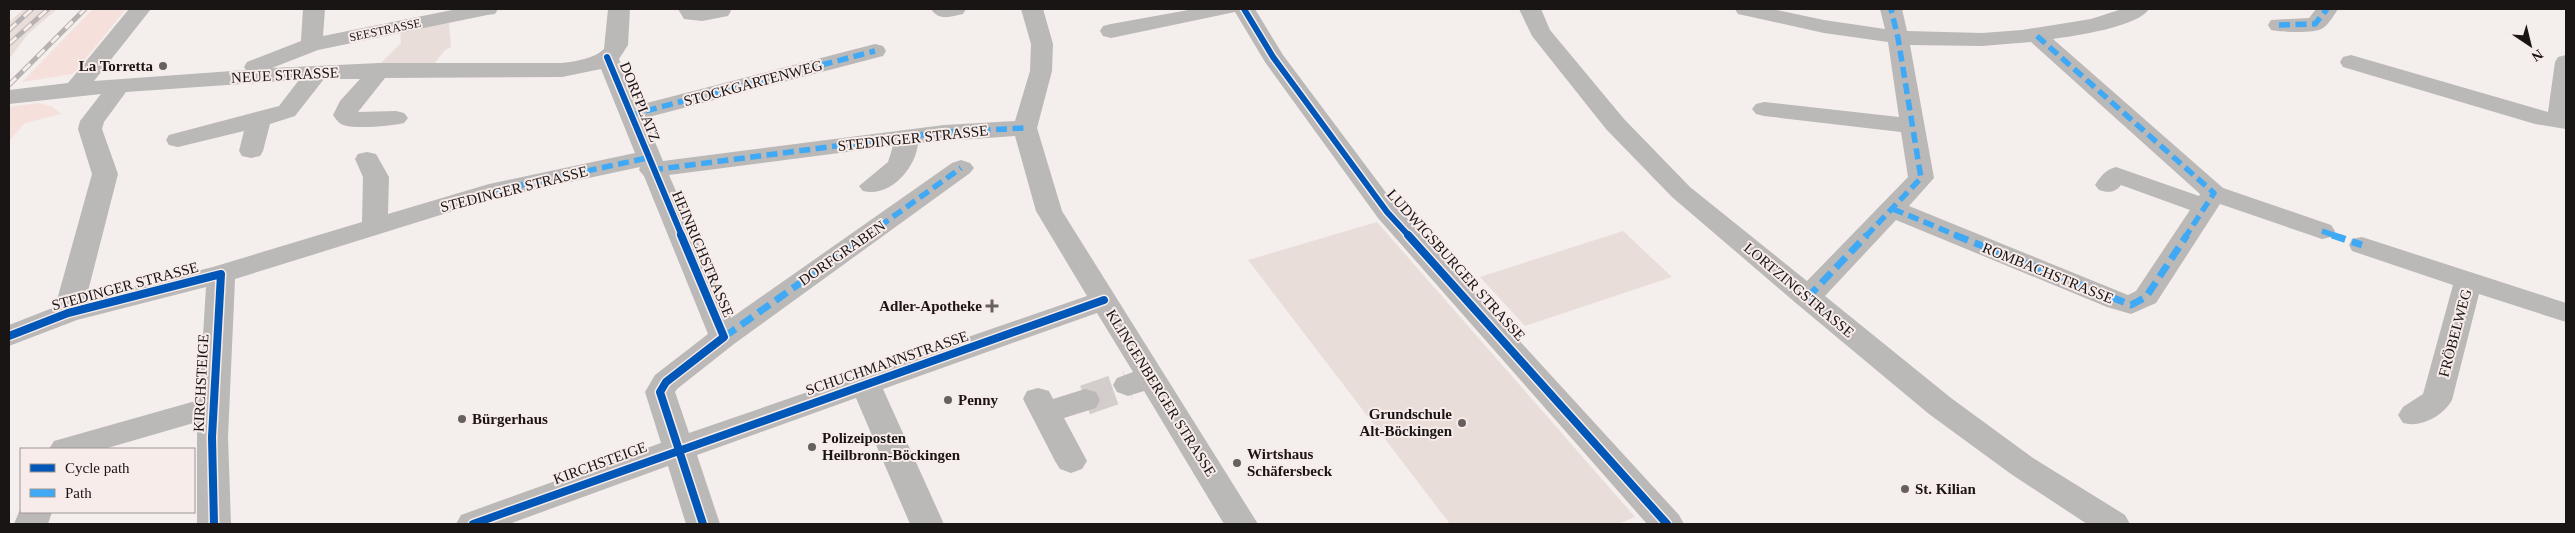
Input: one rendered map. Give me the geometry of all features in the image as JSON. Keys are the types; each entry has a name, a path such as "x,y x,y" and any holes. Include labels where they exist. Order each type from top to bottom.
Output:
{"street":[{"path":"75,88 140,9"},
{"path":"312,44 314,9"},
{"name":"SEESTRASSE","path":"215,79 273,62 312,44 487,9"},
{"name":"DORFPLATZ","path":"562,70 578,68 607,57 616,47 619,9"},
{"path":"689,9 692,14 702,15 720,11"},
{"path":"942,9 955,9"},
{"path":"1025,128 1041,71 1042,44 1032,9"},
{"path":"1110,30 1227,9"},
{"name":"LUDWIGSBURGER STRASSE","path":"1244,9 1273,56 1387,212 1506,342 1667,524"},
{"name":"LORTZINGSTRASSE","path":"1530,9 1540,31 1615,124 1681,192 1807,298 1948,412 2022,466 2113,524"},
{"path":"1746,9 1862,35 1971,42 2037,36 2106,23 2138,9"},
{"path":"1807,298 1921,178 1898,38 1891,9"},
{"path":"2279,25 2315,24 2327,9"},
{"path":"2037,36 2210,200"},
{"name":"STOCKGARTENWEG","path":"630,115 875,51"},
{"name":"DORFPLATZ","path":"607,57 650,164"},
{"path":"2351,62 2543,119 2562,121 2566,62"},
{"path":"380,70 348,106 345,115 350,119 396,118"},
{"name":"NEUE STRASSE","path":"9,97 75,88 316,72 562,70"},
{"path":"178,140 259,120 287,110 316,72"},
{"path":"68,314 105,174 90,129 92,121 119,86"},
{"path":"1764,109 1913,126"},
{"path":"251,151 259,120"},
{"name":"STEDINGER STRASSE","path":"9,336 68,314 221,274 489,192 650,164 906,138 944,132 1025,128"},
{"name":"KLINGENBERGER STRASSE","path":"1025,128 1048,211 1104,300 1139,381 1241,524"},
{"path":"872,186 890,175 900,164 905,151 906,138"},
{"path":"367,159 376,177 375,226"},
{"name":"HEINRICHSTRASSE","path":"650,164 724,337 666,382 660,392 679,449"},
{"name":"DORFGRABEN","path":"724,337 961,168"},
{"path":"2108,185 2116,175 2322,231"},
{"name":"ROMBACHSTRASSE","path":"1893,209 2117,301 2131,305 2146,297 2210,200"},
{"path":"2362,245 2468,281"},
{"name":"KIRCHSTEIGE","path":"214,521 213,407 221,274"},
{"name":"FRÖBELWEG","path":"2414,415 2437,400 2468,281 2566,313"},
{"name":"SCHUCHMANNSTRASSE","path":"679,449 1104,300"},
{"path":"866,385 926,522"},
{"path":"1071,462 1042,406 1085,400"},
{"path":"69,448 213,407"},
{"path":"679,449 703,524"},
{"name":"KIRCHSTEIGE","path":"473,524 679,449"}],"shaded area":[{"path":"24,9 57,9 28,34 9,59 9,22"},
{"path":"93,9 126,9 73,74 22,82"},
{"path":"449,23 451,47 445,50 433,65 378,66 401,43 400,33"},
{"path":"38,103 51,106 61,114 25,123 9,141 9,107"},
{"name":"Grundschule Alt-Böckingen","path":"1377,222 1635,517 1618,524 1450,524 1248,260"},
{"path":"1623,231 1672,277 1525,326 1480,277"}],"tunnel":[{"path":"1085,400 1128,385"}],"railway":[{"path":"9,30 32,9"},
{"path":"9,44 48,9"},
{"path":"9,85 85,9"}],"marked path":[{"path":"1807,298 1921,178 1898,38 1891,9"},
{"path":"2279,25 2315,24 2327,9"},
{"path":"1893,209 2117,301 2131,305 2146,297 2214,193 2037,36"},
{"path":"630,115 875,51"},
{"path":"652,170 944,132 1025,128"},
{"path":"489,192 647,158"},
{"path":"724,337 961,168"},
{"path":"2322,231 2362,245"}],"cycle path":[{"path":"1244,9 1273,57 1387,212 1506,342 1667,524"},
{"path":"607,57 724,337 666,382 660,392 703,524"},
{"path":"9,336 68,313 221,274 212,437 214,524"},
{"path":"473,524 679,449 1104,300"}],"place":[{"name":"La Torretta","path":"163,66"},
{"name":"Adler-Apotheke","path":"992,306"},
{"name":"Penny","path":"948,400"},
{"name":"Bürgerhaus","path":"462,419"},
{"name":"Grundschule Alt-Böckingen","path":"1462,423"},
{"name":"Polizeiposten Heilbronn-Böckingen","path":"812,447"},
{"name":"Wirtshaus Schäfersbeck","path":"1237,463"},
{"name":"St. Kilian","path":"1905,489"}]}
